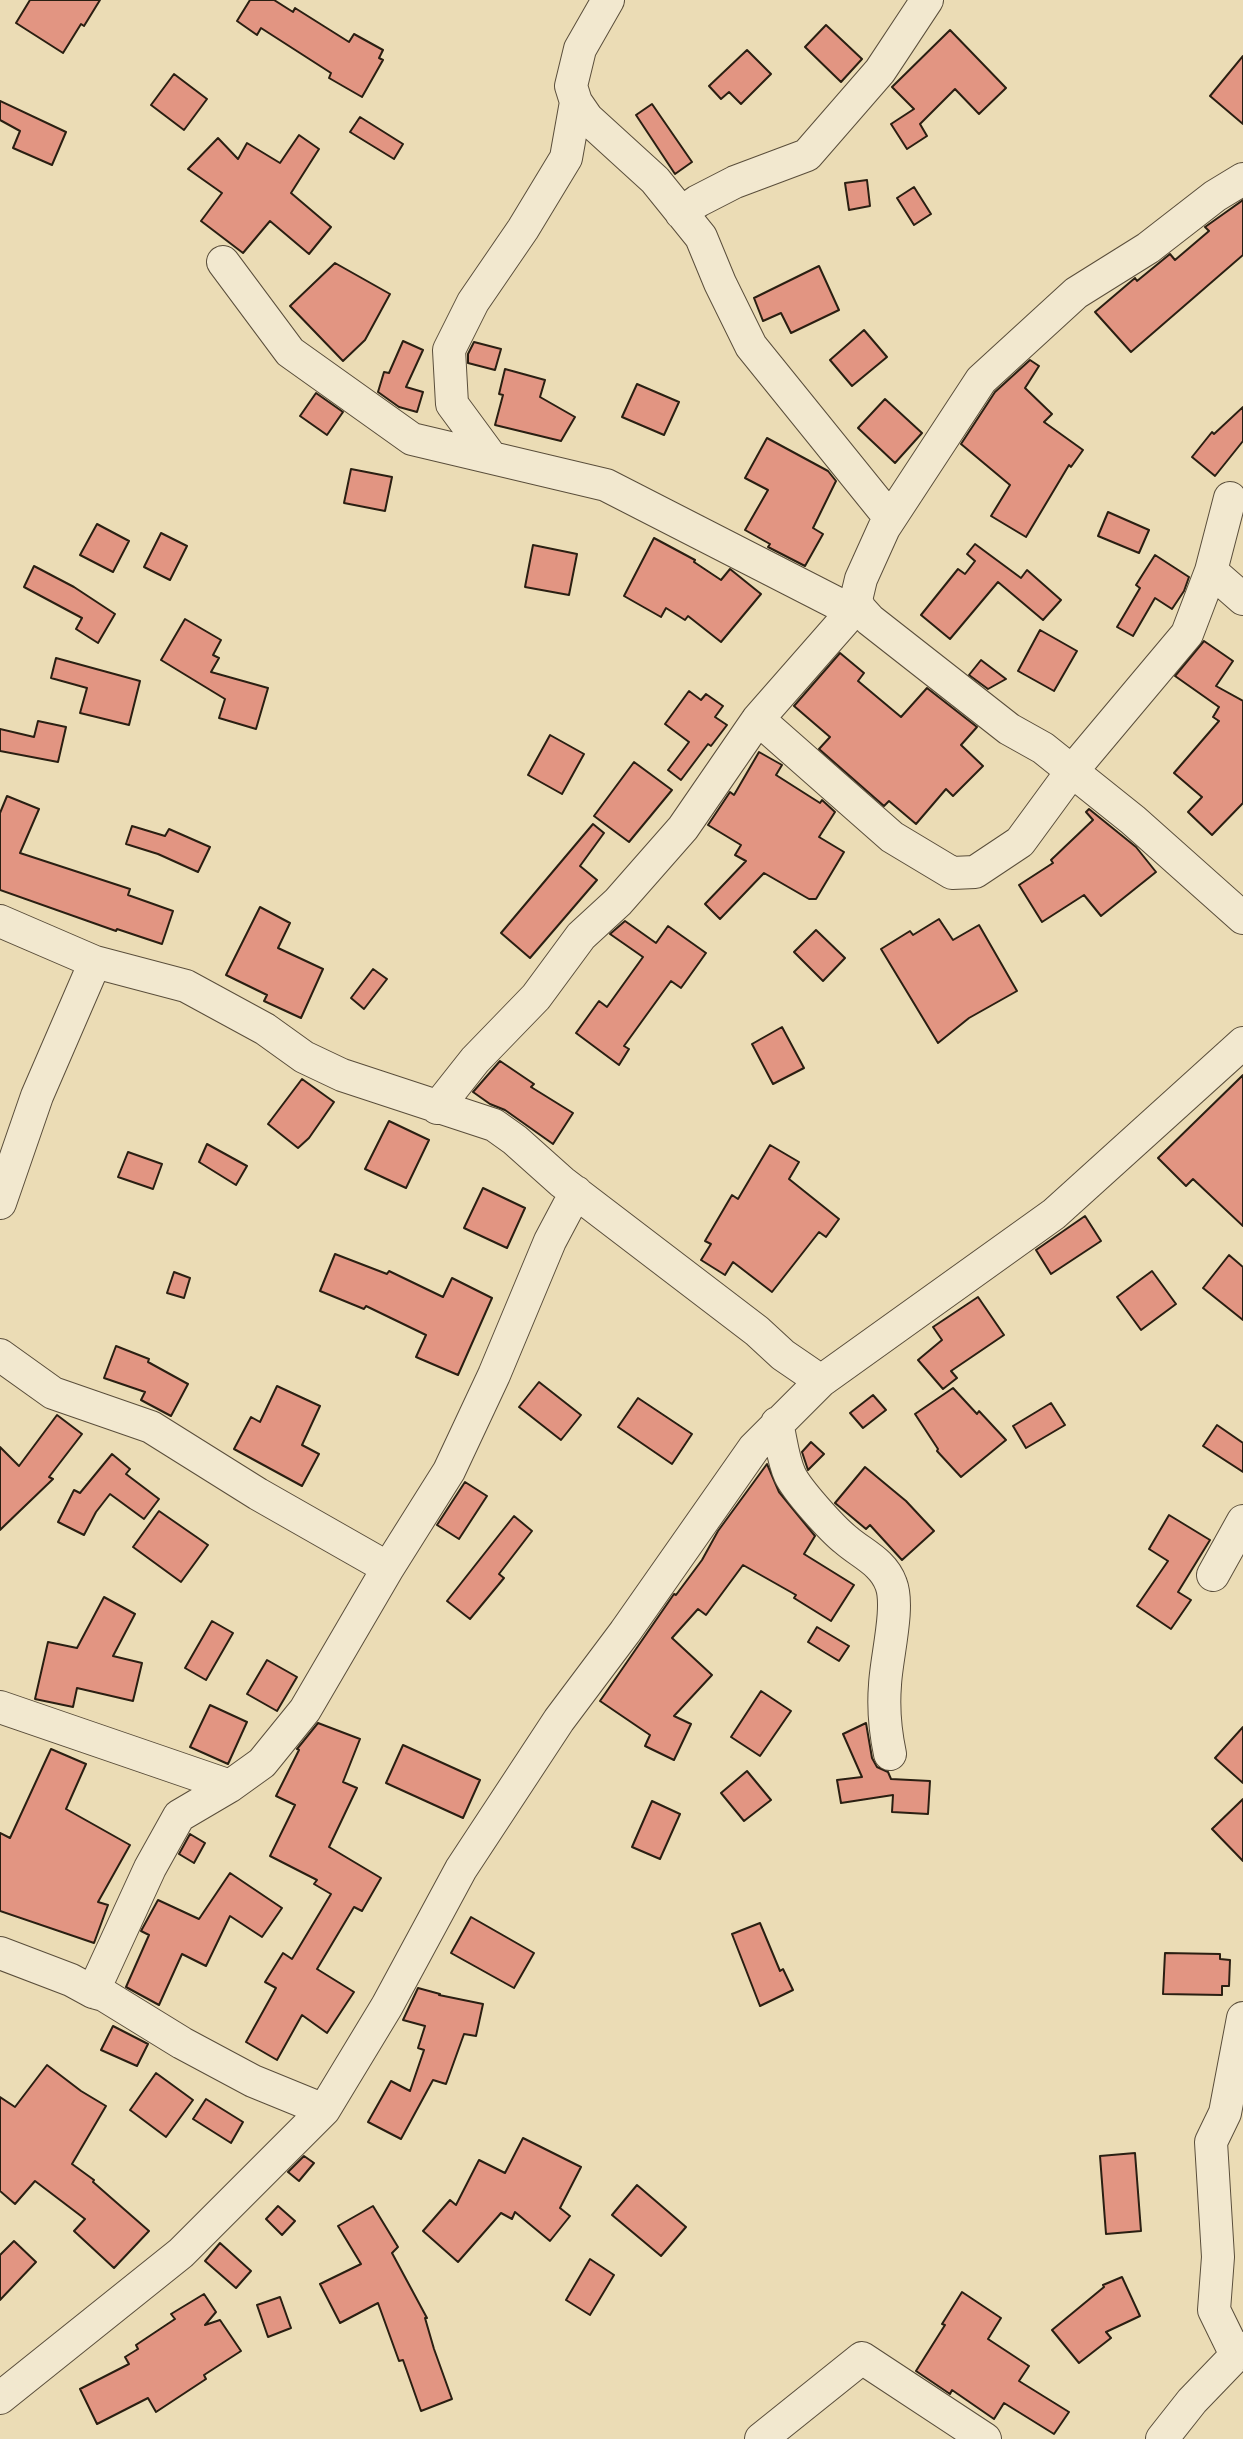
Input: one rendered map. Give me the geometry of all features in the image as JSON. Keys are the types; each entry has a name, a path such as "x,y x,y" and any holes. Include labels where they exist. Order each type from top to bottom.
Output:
{"street":[{"path":"608,0 580,50 571,86 576,102 587,118 654,180 701,237 751,346 890,518"},
{"path":"681,213 735,182 807,156 880,71 927,0"},
{"path":"491,457 452,404 449,350 473,302 523,229 566,159 576,102"},
{"path":"437,1108 475,1060 536,997 581,936 618,902 683,828 758,719 855,608 861,579 890,518 981,380 1076,293 1149,248 1215,195 1243,179"},
{"path":"223,262 290,352 412,439 606,485 855,608 1009,729 1043,748 1072,771 1133,820 1243,919"},
{"path":"758,719 892,837 952,873 975,873 1020,842 1072,771 1187,634 1211,571 1230,498"},
{"path":"1211,571 1243,598"},
{"path":"0,921 95,962 186,986 265,1029 304,1057 342,1075 494,1125 515,1140 546,1169 757,1331 783,1355 821,1381"},
{"path":"0,1203 37,1096 95,962"},
{"path":"0,2398 181,2253 324,2110 387,2006 461,1869 559,1720 625,1632 754,1448 821,1381 1054,1214 1243,1043"},
{"path":"93,1992 150,1868 179,1816 230,1786 262,1763 305,1710 388,1568 449,1471 494,1375 550,1241 576,1192"},
{"path":"0,1355 53,1393 151,1427 258,1494 388,1568"},
{"path":"777,1423 790,1476 828,1525 885,1570 893,1586 883,1718 890,1754"},
{"path":"1213,1575 1243,1521"},
{"path":"0,1707 230,1786"},
{"path":"0,1952 71,1979 104,1995 182,2043 253,2081 324,2110"},
{"path":"1162,2439 1192,2401 1240,2351 1214,2310 1218,2257 1211,2142 1225,2113 1243,2018"},
{"path":"761,2439 862,2358 985,2439"}],"building":[{"path":"30,0 100,0 63,53 16,23"},
{"path":"250,0 274,0 293,12 295,8 349,42 354,34 383,50 379,58 383,60 362,97 329,78 331,73 261,28 257,35 237,21"},
{"path":"826,25 862,59 841,82 805,47"},
{"path":"950,30 1006,88 979,114 955,89 920,124 927,136 907,149 891,124 914,109 892,87"},
{"path":"747,50 771,74 741,104 729,92 721,99 709,86"},
{"path":"1243,56 1243,124 1210,96"},
{"path":"174,74 207,99 184,130 151,105"},
{"path":"0,101 66,132 52,165 13,148 20,131 0,120"},
{"path":"652,104 692,162 675,174 636,115"},
{"path":"360,117 403,144 394,159 350,132"},
{"path":"299,135 319,149 291,193 331,227 309,254 270,221 243,253 201,221 222,193 188,169 218,138 238,159 247,143 280,163"},
{"path":"867,180 870,206 849,210 845,183"},
{"path":"914,187 931,214 914,225 897,198"},
{"path":"1243,200 1243,255 1131,352 1095,312 1135,278 1137,281 1170,254 1175,260 1209,231 1205,227"},
{"path":"335,263 390,294 365,340 343,361 290,306"},
{"path":"819,266 839,310 791,333 781,313 763,321 754,298"},
{"path":"864,330 887,357 852,386 830,360"},
{"path":"403,341 423,350 406,387 423,392 417,412 399,407 378,392 384,372 389,373"},
{"path":"474,342 501,349 495,370 468,363 468,354"},
{"path":"1030,360 1039,366 1025,388 1052,414 1044,422 1083,450 1071,467 1069,465 1026,537 991,516 1010,485 961,444 995,392"},
{"path":"505,369 545,380 540,397 575,417 561,441 495,425 503,395 499,394"},
{"path":"637,384 679,402 664,435 622,417"},
{"path":"316,393 343,412 327,435 300,416"},
{"path":"885,399 922,433 895,463 858,428"},
{"path":"1243,407 1243,441 1215,476 1192,457 1212,432 1214,434"},
{"path":"767,438 828,471 836,481 813,528 823,534 805,566 768,547 770,544 745,530 768,490 745,478"},
{"path":"351,469 392,477 385,511 344,503"},
{"path":"1108,512 1149,530 1139,553 1098,536"},
{"path":"97,524 129,541 113,572 80,555"},
{"path":"161,533 187,546 170,580 144,567"},
{"path":"654,538 695,560 694,562 721,580 730,569 761,594 721,642 688,616 685,620 666,608 661,617 624,596"},
{"path":"975,544 1021,578 1027,570 1061,600 1043,620 998,582 950,639 921,615 958,569 965,574 975,561 967,554"},
{"path":"533,545 577,554 569,595 525,587"},
{"path":"1155,555 1189,577 1184,591 1172,609 1155,598 1133,636 1117,627 1140,588 1136,585"},
{"path":"34,566 74,587 115,614 98,643 76,629 82,618 24,587"},
{"path":"185,619 221,640 213,655 219,658 211,672 268,688 256,729 219,718 225,699 161,660"},
{"path":"1040,630 1077,651 1054,691 1018,671"},
{"path":"1204,641 1233,661 1216,686 1243,701 1243,803 1212,835 1188,812 1202,797 1174,773 1219,721 1213,717 1219,707 1175,676"},
{"path":"840,653 864,673 858,681 901,717 927,688 977,727 961,745 983,766 953,796 946,789 916,824 889,801 884,806 819,749 830,737 794,706"},
{"path":"56,658 140,681 129,725 80,713 87,688 51,678"},
{"path":"981,660 1006,679 988,689 969,675"},
{"path":"689,691 701,700 706,694 723,706 715,717 727,725 711,746 708,744 681,780 668,770 689,742 665,724"},
{"path":"38,721 66,727 58,762 0,751 0,729 34,737"},
{"path":"550,735 584,754 562,794 528,775"},
{"path":"759,752 782,765 776,775 820,803 822,800 835,812 819,837 844,852 816,899 809,899 764,873 720,919 705,904 746,861 735,855 741,845 708,825 730,792 734,795"},
{"path":"634,762 672,790 629,842 594,816"},
{"path":"7,796 39,809 20,853 130,889 128,895 173,911 162,944 117,929 116,931 0,890 0,813"},
{"path":"1089,809 1136,847 1156,872 1101,916 1084,895 1042,922 1019,885 1053,863 1051,860 1093,820 1086,812"},
{"path":"593,824 604,833 580,866 597,880 530,958 501,933"},
{"path":"132,826 165,836 169,829 210,847 198,872 158,854 126,844"},
{"path":"260,907 290,923 278,948 323,969 301,1018 264,1001 267,995 226,975"},
{"path":"939,919 953,940 979,925 1017,991 969,1018 938,1043 881,949 910,931 913,935"},
{"path":"625,921 656,943 668,926 706,953 681,988 671,981 624,1046 629,1049 619,1065 576,1033 599,1001 607,1007 643,957 610,934"},
{"path":"816,930 845,958 823,981 794,952"},
{"path":"373,969 387,979 364,1009 351,998"},
{"path":"782,1027 804,1068 773,1084 752,1044"},
{"path":"500,1061 534,1084 531,1087 573,1113 553,1144 505,1110 490,1104 473,1092"},
{"path":"1243,1075 1243,1226 1193,1179 1186,1186 1158,1158"},
{"path":"302,1079 334,1102 309,1138 298,1148 268,1124"},
{"path":"389,1121 429,1140 406,1188 365,1169"},
{"path":"207,1144 247,1166 236,1185 199,1162"},
{"path":"770,1145 799,1162 789,1179 839,1219 826,1237 819,1232 772,1292 733,1262 725,1275 701,1260 711,1244 705,1241 732,1195 738,1199"},
{"path":"128,1152 162,1164 153,1189 118,1177"},
{"path":"483,1188 525,1208 507,1248 464,1228"},
{"path":"1085,1216 1101,1241 1051,1274 1036,1250"},
{"path":"335,1254 387,1274 389,1271 443,1297 452,1278 492,1298 458,1375 416,1357 426,1335 366,1306 364,1309 320,1291"},
{"path":"1229,1255 1243,1267 1243,1320 1203,1288"},
{"path":"1152,1271 1176,1304 1141,1330 1117,1297"},
{"path":"174,1272 190,1278 184,1298 167,1293"},
{"path":"978,1297 1004,1335 951,1371 957,1378 943,1389 918,1360 942,1340 933,1327"},
{"path":"116,1346 149,1359 148,1362 188,1384 171,1416 141,1400 145,1392 104,1378"},
{"path":"539,1382 581,1415 561,1440 519,1407"},
{"path":"277,1386 320,1406 302,1445 319,1454 302,1486 234,1449 251,1417 260,1422"},
{"path":"953,1388 1006,1440 961,1477 937,1451 915,1414"},
{"path":"873,1395 886,1410 863,1428 850,1413"},
{"path":"638,1398 692,1434 672,1464 618,1427"},
{"path":"1051,1403 1065,1425 1026,1448 1013,1426"},
{"path":"57,1415 82,1434 49,1477 53,1479 0,1530 0,1447 19,1466"},
{"path":"1217,1425 1243,1443 1243,1472 1203,1446"},
{"path":"811,1442 824,1454 808,1470 802,1452"},
{"path":"112,1454 130,1469 126,1474 159,1499 144,1519 110,1494 96,1512 84,1535 58,1522 74,1490 80,1493"},
{"path":"767,1464 779,1492 815,1536 804,1554 854,1585 831,1621 794,1598 796,1595 743,1565 706,1615 698,1609 672,1638 712,1675 674,1716 691,1724 674,1760 645,1746 650,1735 600,1701 674,1594 676,1595 702,1560 718,1531"},
{"path":"865,1467 906,1501 934,1531 902,1560 870,1525 866,1529 835,1503"},
{"path":"465,1482 487,1496 459,1539 437,1525"},
{"path":"159,1511 208,1545 181,1582 133,1547"},
{"path":"1169,1515 1210,1540 1178,1592 1191,1600 1171,1629 1137,1606 1168,1561 1149,1549"},
{"path":"514,1516 532,1531 499,1574 504,1578 470,1619 447,1601"},
{"path":"104,1597 135,1614 113,1656 142,1663 133,1701 77,1688 73,1707 35,1699 48,1642 77,1648"},
{"path":"212,1621 233,1633 206,1680 185,1668"},
{"path":"817,1627 849,1646 839,1661 808,1642"},
{"path":"267,1660 297,1677 277,1711 247,1694"},
{"path":"761,1691 791,1711 760,1756 731,1737"},
{"path":"210,1705 247,1722 228,1764 190,1747"},
{"path":"318,1723 360,1739 343,1782 357,1788 329,1847 381,1878 362,1911 354,1907 317,1969 354,1992 327,2033 302,2015 277,2060 246,2042 276,1988 265,1982 283,1953 292,1959 331,1894 314,1884 317,1880 270,1856 295,1805 276,1796 299,1750 297,1749"},
{"path":"866,1723 872,1758 877,1767 888,1772 891,1779 930,1781 928,1814 892,1812 893,1795 841,1803 837,1780 862,1777 843,1734"},
{"path":"1243,1727 1243,1783 1215,1758"},
{"path":"403,1745 480,1780 463,1818 386,1783"},
{"path":"51,1749 86,1764 66,1809 130,1845 98,1902 108,1905 94,1943 0,1911 0,1833 10,1838"},
{"path":"747,1771 771,1800 744,1821 721,1793"},
{"path":"1243,1799 1243,1861 1212,1829"},
{"path":"652,1801 680,1814 660,1859 632,1847"},
{"path":"190,1834 205,1843 194,1863 179,1854"},
{"path":"230,1873 282,1908 262,1937 230,1916 206,1966 182,1954 159,2005 126,1987 149,1935 141,1931 158,1900 199,1919"},
{"path":"471,1917 534,1953 514,1988 451,1953"},
{"path":"760,1923 780,1971 783,1969 793,1990 760,2006 732,1934"},
{"path":"1165,1953 1220,1954 1220,1959 1230,1960 1229,1986 1222,1986 1222,1995 1163,1994"},
{"path":"418,1988 483,2004 476,2036 464,2034 446,2084 433,2080 401,2139 368,2122 391,2081 410,2091 424,2050 418,2048 425,2026 403,2020"},
{"path":"113,2026 148,2044 137,2066 101,2050"},
{"path":"47,2065 106,2106 72,2164 94,2180 93,2182 149,2231 114,2268 74,2231 85,2219 35,2181 15,2204 0,2191 0,2097 15,2107"},
{"path":"156,2073 193,2100 166,2137 130,2110"},
{"path":"206,2099 243,2122 231,2143 193,2119"},
{"path":"523,2138 581,2167 560,2208 570,2216 550,2241 515,2212 512,2219 501,2213 458,2262 423,2231 450,2200 456,2205 479,2160 505,2173"},
{"path":"1135,2153 1141,2231 1106,2234 1100,2156"},
{"path":"304,2156 314,2163 299,2181 288,2172"},
{"path":"637,2185 686,2227 661,2256 612,2215"},
{"path":"278,2206 295,2221 282,2235 266,2219"},
{"path":"373,2206 398,2247 392,2253 427,2318 434,2349 452,2399 421,2411 403,2360 399,2361 378,2303 340,2323 320,2284 361,2264 338,2226"},
{"path":"14,2241 36,2262 0,2300 0,2255"},
{"path":"220,2243 251,2271 236,2288 205,2261"},
{"path":"590,2259 614,2275 590,2315 566,2300"},
{"path":"1122,2277 1140,2316 1106,2332 1111,2338 1079,2363 1052,2330 1104,2287 1103,2285"},
{"path":"962,2292 1001,2318 988,2339 1029,2366 1019,2381 1069,2412 1054,2434 1004,2403 994,2419 952,2390 950,2394 916,2371"},
{"path":"204,2294 216,2312 205,2325 220,2320 241,2351 204,2375 206,2379 156,2412 148,2398 97,2424 80,2389 129,2364 125,2357 138,2349 136,2345 175,2319 171,2314"},
{"path":"280,2297 291,2328 268,2337 257,2305"}]}
